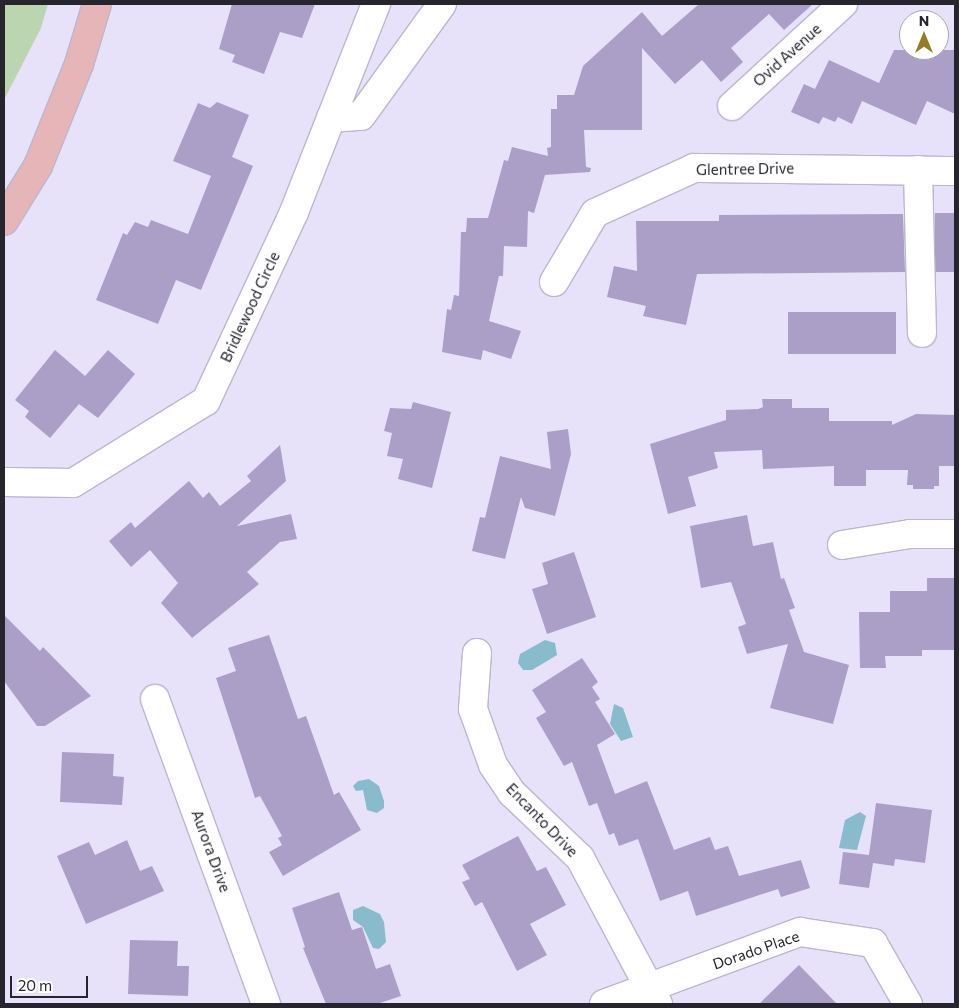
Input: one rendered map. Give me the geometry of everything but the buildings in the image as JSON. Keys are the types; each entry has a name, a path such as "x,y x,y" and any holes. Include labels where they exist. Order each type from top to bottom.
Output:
{"main road":[{"path":"4,221 38,166 79,64 97,4"}],"street":[{"name":"Bridlewood Circle","path":"4,482 73,483 206,401 294,212 376,4"},
{"path":"331,118 361,116 442,4"},
{"name":"Ovid Avenue","path":"732,106 843,4"},
{"name":"Glentree Drive","path":"554,282 595,213 694,168 955,171"},
{"path":"918,170 922,333"},
{"path":"842,545 910,534 955,534"},
{"name":"Encanto Drive","path":"477,653 472,709 493,765 512,793 580,858 655,996"},
{"name":"Aurora Drive","path":"156,699 266,1004"},
{"name":"Dorado Place","path":"604,1004 655,996 800,932 873,943 908,1004"}],"green space":[{"path":"4,4 48,4 41,28 4,100"}],"water":[{"path":"545,640 555,643 557,655 532,670 523,670 518,663 520,654"},
{"path":"614,704 623,708 633,737 621,741 610,724"},
{"path":"369,779 379,786 384,801 384,808 377,813 367,810 363,790 356,791 353,786 358,781"},
{"path":"860,812 866,816 857,850 839,848 845,820"},
{"path":"363,906 380,914 384,922 386,942 379,949 373,948 363,927 353,920 353,910"}]}
